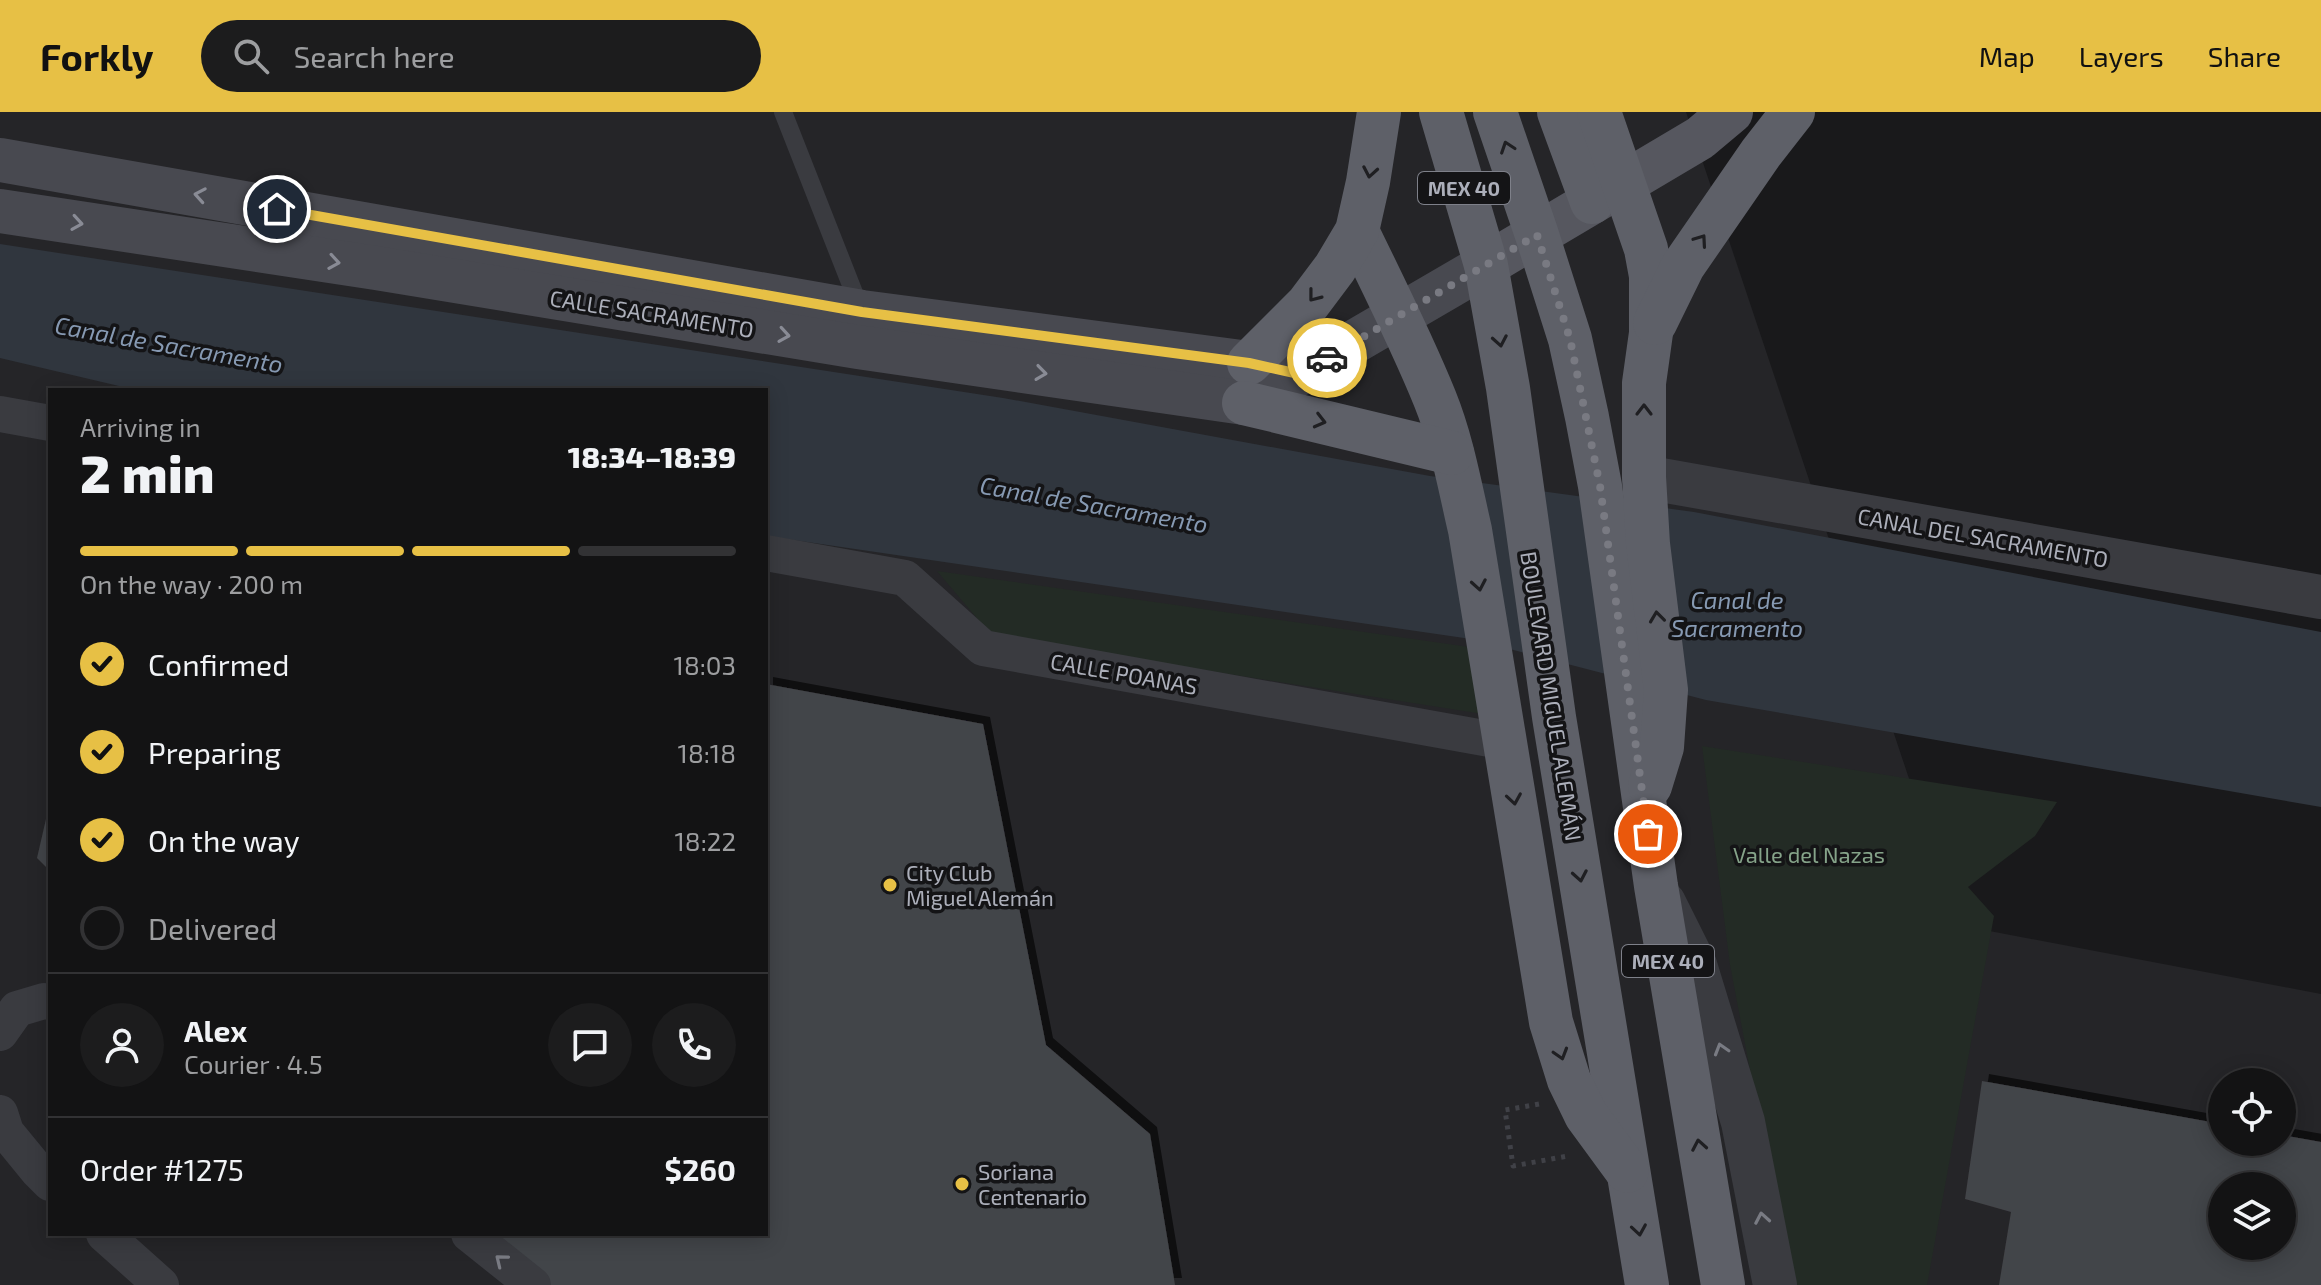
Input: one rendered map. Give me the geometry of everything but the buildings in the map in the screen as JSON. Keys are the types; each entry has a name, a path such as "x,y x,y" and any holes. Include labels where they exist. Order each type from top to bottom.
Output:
{"highway":[{"path":"1379,112 1357,231 1335,268 1247,383 1452,453"},
{"name":"BOULEVARD MIGUEL ALEMÁN","path":"1441,112 1486,265 1508,388 1620,1162 1647,1285"},
{"name":"MEX 40","path":"1495,112 1570,339 1600,486 1628,545 1647,695 1644,808 1723,1285"},
{"path":"1559,112 1646,249 1651,276 1651,333 1644,383 1644,477 1628,545"},
{"path":"1599,112 1608,193"},
{"path":"1651,333 1683,266 1791,112"},
{"path":"1357,231 1436,401 1452,453 1470,530 1551,1022 1569,1080 1586,1115 1620,1162"}],"main road":[{"path":"1247,383 1299,374 1608,193 1716,125 1791,112"},
{"name":"CALLE SACRAMENTO","path":"0,160 860,329"},
{"name":"CALLE SACRAMENTO","path":"0,211 392,271 860,329 1247,383"}],"street":[{"path":"0,414 48,423"},
{"name":"CANAL DEL SACRAMENTO","path":"1644,477 2321,597"},
{"name":"CALLE POANAS","path":"768,553 905,578 983,648 1506,742"},
{"path":"1656,886 1695,965 1739,1108 1775,1285"},
{"path":"0,1113 6,1132 48,1181"},
{"path":"472,1236 533,1285"}],"lane":[{"path":"783,112 860,329"}],"path":[{"path":"1505,1110 1513,1166 1620,1162"}],"shaded area":[{"path":"0,112 1686,112 1958,925 2321,994 2321,1285 0,1285"}],"green space":[{"path":"937,571 1476,648 1483,714 993,637"},
{"name":"Valle del Nazas","path":"1702,746 2057,802 2035,836 1968,887 1994,916 1927,1285 1791,1285 1730,965"}],"water":[{"name":"Canal de Sacramento","path":"0,244 1003,398 1430,476 1694,512 2321,632 2321,807 1706,700 1471,639 768,536 768,388 128,388 0,358"}],"way so far":[{"path":"1327,358 1537,235 1570,339 1592,440 1648,834"}],"place":[{"name":"City Club Miguel Alemán","path":"890,885"},
{"name":"Soriana Centenario","path":"962,1184"}],"route":[{"path":"277,209 862,312 1249,363 1299,374 1327,358"}]}
